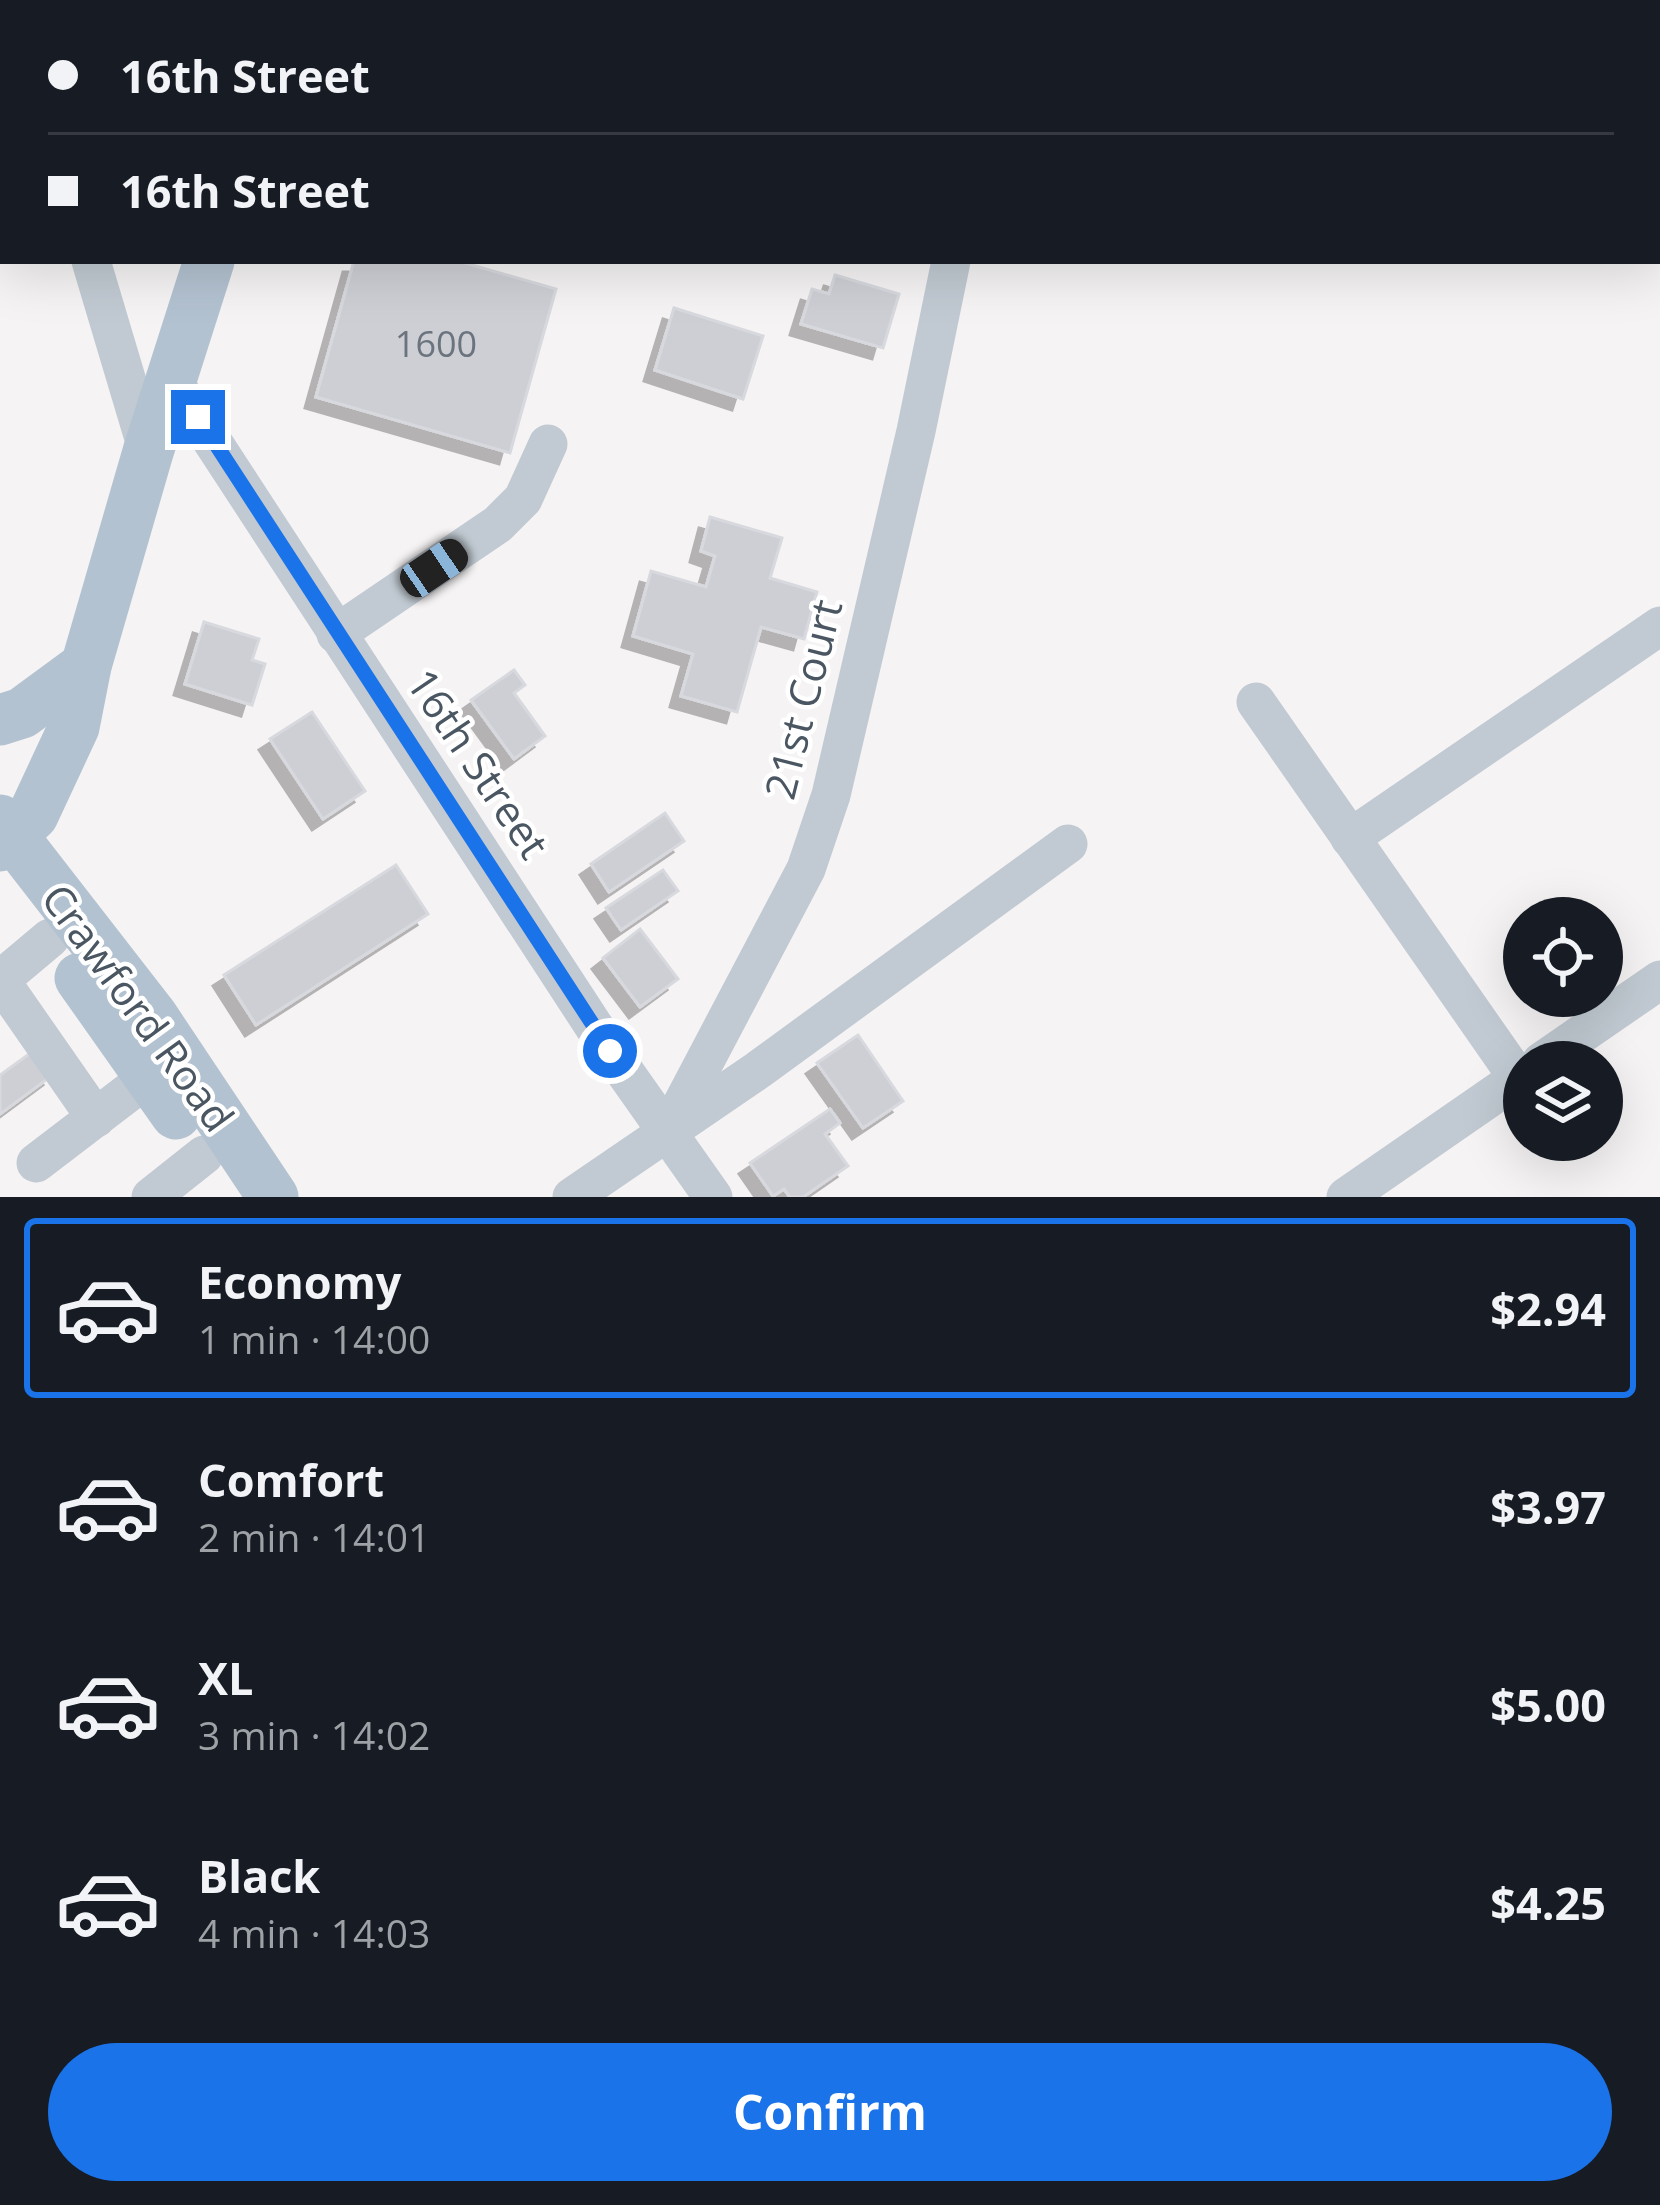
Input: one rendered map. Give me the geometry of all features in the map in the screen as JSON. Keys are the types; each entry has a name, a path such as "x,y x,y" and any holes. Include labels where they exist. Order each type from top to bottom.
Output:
{"main road":[{"path":"3,838 33,815 74,727 86,666 207,264"},
{"path":"0,720 22,713 86,666"},
{"path":"3,838 8,794 46,720 86,666"},
{"path":"62,755 62,924"},
{"name":"Crawford Road","path":"3,838 62,924 150,1076 232,1197"},
{"name":"Crawford Road","path":"62,924 153,1017 273,1197"}],"street":[{"path":"92,264 148,452"},
{"name":"21st Court","path":"667,1132 806,868 831,795 950,264"},
{"name":"16th Street","path":"171,378 336,634 713,1197"},
{"path":"336,634 499,524 523,499 548,444"},
{"path":"1350,838 1660,626"},
{"path":"1256,702 1350,838 1505,1041"},
{"path":"572,1197 1068,844"},
{"path":"62,924 0,980 96,1118"},
{"path":"1572,1041 1660,980"},
{"path":"36,1163 150,1076"},
{"path":"1346,1197 1503,1088"},
{"path":"151,1197 204,1155"}],"building":[{"path":"353,264 468,264 556,289 510,453 316,397"},
{"path":"835,275 899,294 883,348 801,324 812,289 829,294"},
{"path":"674,308 763,336 743,399 655,370"},
{"path":"710,517 782,538 770,578 817,592 804,639 761,627 737,712 681,696 693,654 633,636 651,571 706,587 715,556 701,551"},
{"path":"204,622 259,639 252,660 265,664 252,705 185,684"},
{"path":"514,670 525,685 514,693 545,736 514,759 471,700"},
{"path":"312,712 365,791 323,819 270,739"},
{"path":"665,813 684,841 609,892 591,864"},
{"path":"396,865 428,914 256,1025 224,975"},
{"path":"663,870 678,891 621,930 606,908"},
{"path":"640,929 678,979 640,1007 603,958"},
{"path":"858,1035 903,1101 863,1128 817,1063"},
{"path":"36,1049 54,1074 0,1114 0,1075"},
{"path":"830,1109 840,1123 825,1134 848,1166 803,1197 790,1197 784,1189 773,1196 750,1163"}],"route":[{"path":"198,417 610,1051"}]}
